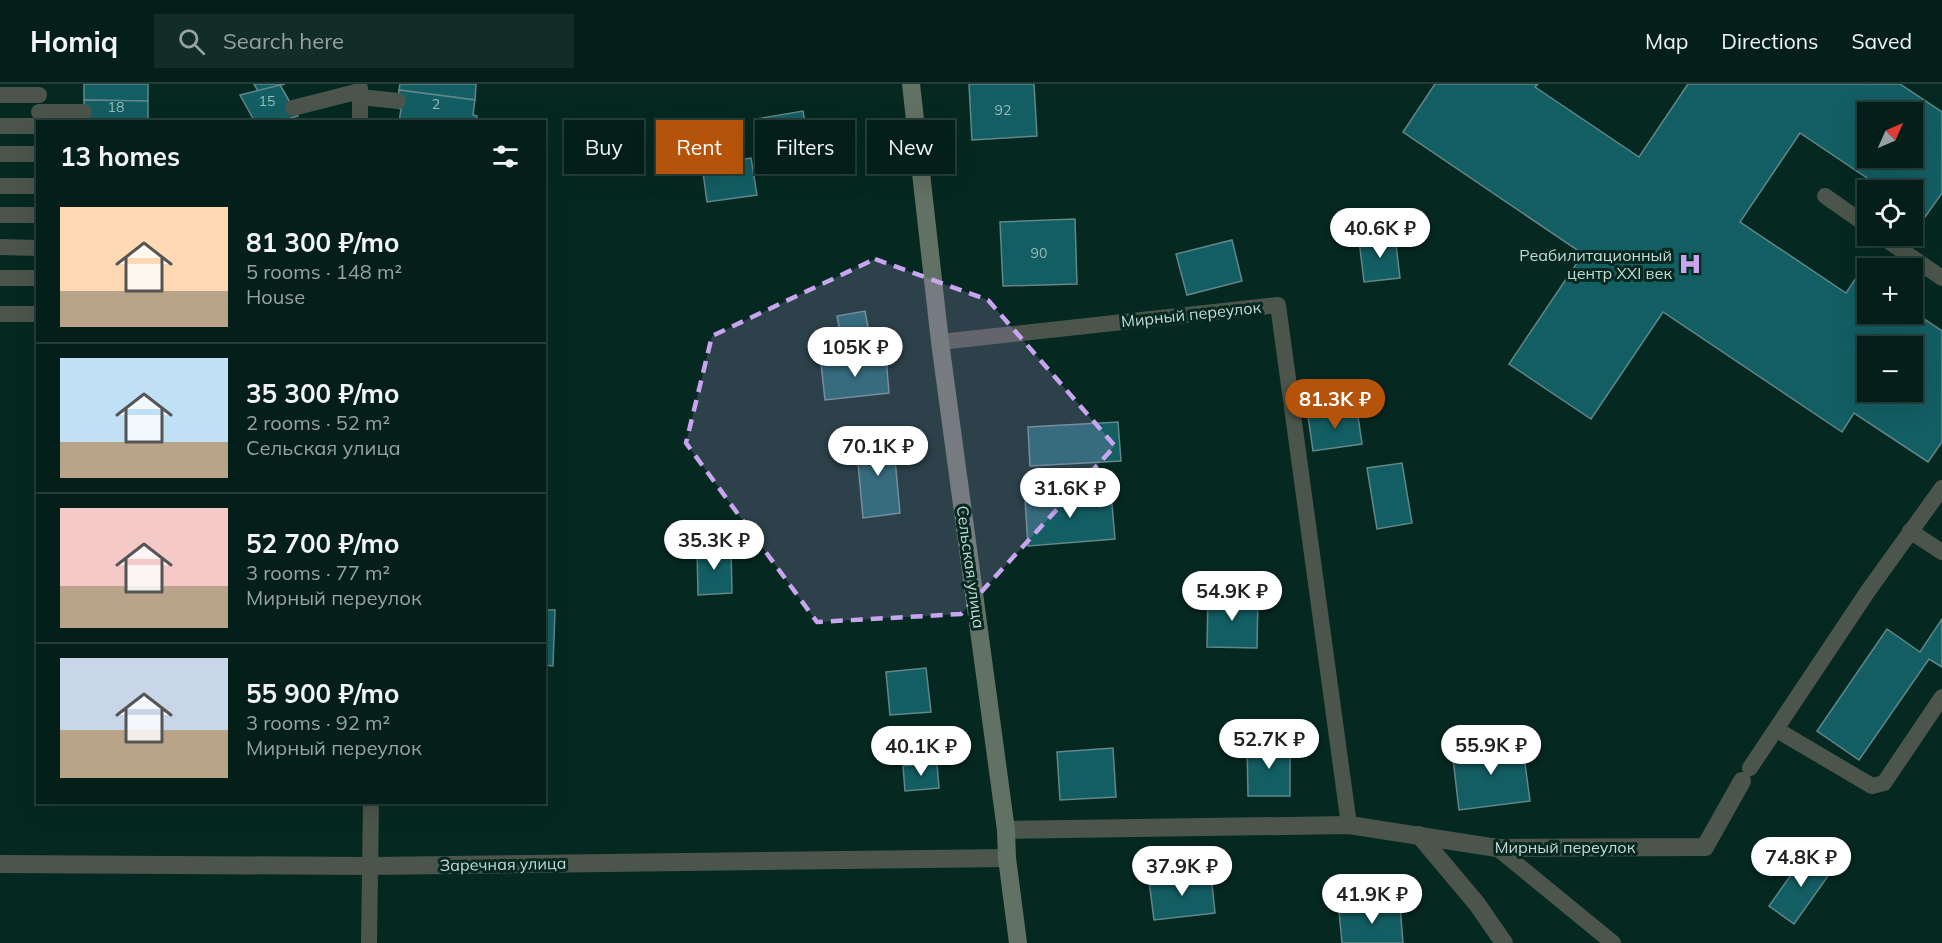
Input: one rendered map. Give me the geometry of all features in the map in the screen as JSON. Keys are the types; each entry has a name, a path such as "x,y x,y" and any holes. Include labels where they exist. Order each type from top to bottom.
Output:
{"street":[{"name":"Сельская улица","path":"911,84 940,342 1006,830 1007,858 1018,943"},
{"name":"Мирный переулок","path":"1006,830 1349,825 1497,848 1705,847 1746,774"},
{"path":"1419,836 1477,904 1504,943"},
{"name":"Заречная улица","path":"0,864 371,866 1007,858"}],"lane":[{"path":"294,108 360,91 398,100"},
{"path":"360,91 360,120"},
{"path":"0,95 39,108 84,112"},
{"path":"0,126 39,108"},
{"path":"0,154 36,154"},
{"path":"0,186 36,186"},
{"path":"1825,196 1857,218"},
{"path":"0,214 36,215"},
{"path":"1896,246 1942,278"},
{"path":"0,247 36,248"},
{"path":"0,278 36,278"},
{"name":"Мирный переулок","path":"940,342 1278,305 1349,825"},
{"path":"0,314 36,314"},
{"path":"1746,774 1910,531 1942,488"},
{"path":"1910,531 1942,552"},
{"path":"1777,730 1872,786 1884,783 1942,697"},
{"path":"369,943 371,804"},
{"path":"1497,848 1613,943"}],"highlighted area":[{"path":"875,259 988,300 1115,446 961,614 817,622 686,443 712,336"}],"building":[{"path":"84,84 148,84 148,101 84,100"},
{"path":"254,84 285,84 258,91"},
{"path":"400,84 476,84 475,100 399,90"},
{"path":"969,84 1034,84 1037,136 972,140"},
{"name":"Реабилитационный центр ХХI век","path":"1435,84 1538,84 1535,87 1639,157 1688,84 1900,84 1942,112 1942,193 1925,217 1923,216 1923,180 1870,180 1800,133 1740,222 1846,293 1857,276 1857,324 1923,324 1923,318 1942,331 1942,442 1928,462 1854,413 1842,432 1663,312 1591,419 1509,364 1583,254 1403,132"},
{"path":"280,85 298,116 284,120 254,120 240,95"},
{"path":"399,90 475,100 473,115 477,116 476,120 399,120 401,109 397,108"},
{"path":"84,100 148,101 148,120 84,120"},
{"path":"803,111 804,120 756,120"},
{"path":"751,158 757,195 707,202 703,174 743,174 743,159"},
{"path":"1075,219 1077,284 1003,286 1000,222"},
{"path":"1395,236 1400,278 1364,282 1359,240"},
{"path":"1232,240 1242,281 1187,295 1176,254"},
{"path":"865,311 873,354 845,359 837,316"},
{"path":"886,357 889,393 825,400 821,364"},
{"path":"1357,409 1362,444 1313,451 1308,416"},
{"path":"1118,422 1121,461 1030,466 1028,427"},
{"path":"893,437 900,513 863,518 856,441"},
{"path":"1402,463 1412,523 1377,529 1367,468"},
{"path":"1111,493 1115,539 1028,546 1025,499"},
{"path":"731,548 732,593 698,595 697,549"},
{"path":"1208,595 1258,596 1257,648 1207,647"},
{"path":"546,610 555,610 553,666 546,665"},
{"path":"1942,619 1942,667 1929,659 1859,760 1817,731 1887,629 1920,652"},
{"path":"926,668 931,712 890,715 886,672"},
{"path":"1522,741 1530,801 1459,810 1452,750"},
{"path":"1247,745 1290,745 1290,796 1248,796"},
{"path":"1113,748 1116,797 1060,800 1057,752"},
{"path":"937,763 939,788 905,791 903,766"},
{"path":"1808,851 1833,869 1794,924 1769,906"},
{"path":"1211,874 1215,913 1154,920 1149,881"},
{"path":"1400,905 1403,943 1342,943 1339,911"}],"place":[{"name":"Реабилитационный центр ХХI век","path":"1690,264"}]}
